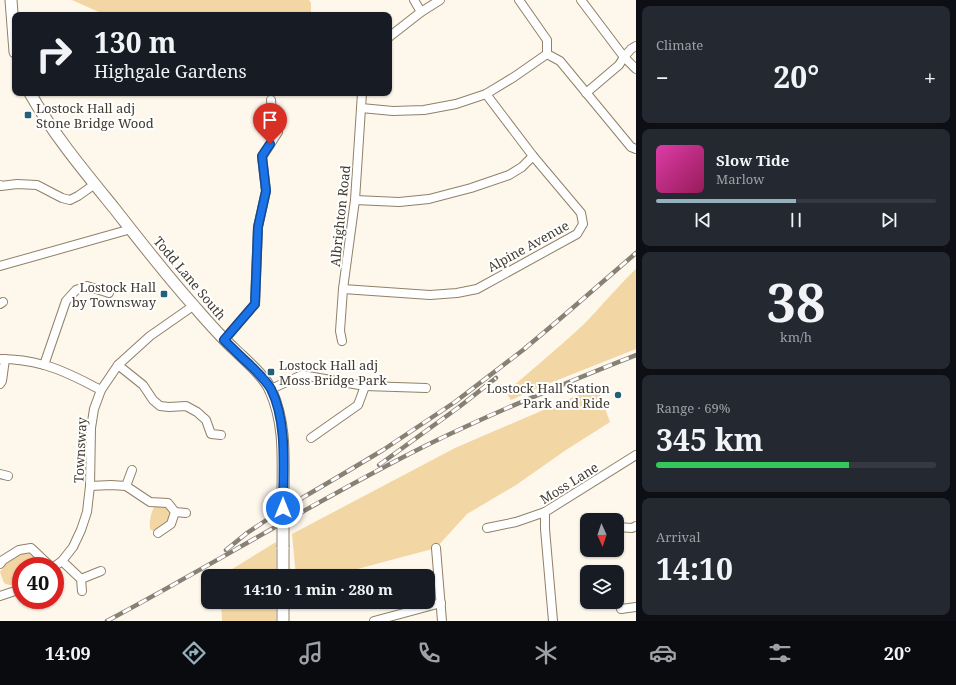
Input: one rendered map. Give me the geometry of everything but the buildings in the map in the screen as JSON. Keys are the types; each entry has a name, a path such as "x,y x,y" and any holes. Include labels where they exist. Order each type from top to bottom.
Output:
{"street":[{"path":"11,0 12,17"},
{"path":"414,0 421,12"},
{"path":"392,35 421,12 440,0"},
{"path":"519,0 547,40 547,54"},
{"path":"581,0 624,57 636,70"},
{"path":"586,93 619,65 631,49 636,46"},
{"path":"547,54 560,61 634,148"},
{"path":"361,108 393,111 424,110 456,104 486,94 514,78 547,54"},
{"name":"Alpine Avenue","path":"343,289 430,295 457,293 477,288 578,234 583,224 581,213 532,156 486,94"},
{"name":"Todd Lane South","path":"32,96 73,157 193,306 224,340 261,376 270,389 279,412 282,427 283,569"},
{"name":"Albrighton Road","path":"342,340 340,331 343,289 355,200 362,96"},
{"path":"224,340 255,304 258,227 266,191 262,156 278,132 272,111 271,100"},
{"path":"355,200 398,202 429,198 471,188 509,175 522,167 532,156"},
{"path":"0,186 17,184 36,185 62,198 70,200 95,184"},
{"path":"0,266 131,229"},
{"path":"44,364 66,301 76,290 87,286 109,292"},
{"name":"Townsway","path":"64,558 73,547 87,512 90,486 91,428 94,409 101,390 118,365 150,336 193,306"},
{"path":"0,384 2,380 3,359 20,360 44,364 74,376 101,390"},
{"path":"118,365 144,385 153,400 160,406 186,406 197,412 206,420 211,434 221,435"},
{"path":"270,389 302,375 365,386 426,388"},
{"path":"311,438 358,405 365,386"},
{"name":"Moss Lane","path":"487,528 516,522 545,512 636,455"},
{"path":"126,486 132,470"},
{"path":"90,486 126,486 150,502 168,503 174,512 171,524 158,533"},
{"path":"174,512 186,513"},
{"path":"545,512 545,529 553,621"},
{"path":"624,527 632,528 636,526"},
{"path":"0,564 3,560 19,550 31,548 40,557"},
{"path":"436,548 442,621"},
{"path":"64,563 81,579 82,591"},
{"path":"81,579 101,571"},
{"path":"0,595 12,592"},
{"path":"374,621 441,603"},
{"path":"624,609 636,607"},
{"path":"283,609 283,621"}],"shaded area":[{"path":"72,0 309,0 311,3 311,12 99,12"},
{"path":"636,269 636,349 511,400 506,392 555,351 583,325"},
{"path":"597,387 610,422 566,450 516,485 467,514 436,548 357,569 295,569 292,534 455,448"},
{"path":"156,504 166,506 168,508 170,520 153,531 150,529 150,519"},
{"path":"276,542 276,569 232,569"},
{"path":"28,553 34,557 15,557"},
{"path":"12,559 12,585 4,583 0,572"},
{"path":"221,609 276,609 276,621 222,621"}],"railway":[{"path":"226,550 247,533 280,511 383,450 455,402 523,350 636,253"},
{"path":"107,621 305,510 425,446 530,398 636,355"},
{"path":"379,465 496,378"}],"place":[{"name":"Lostock Hall adj Stone Bridge Wood","path":"28,115"},
{"name":"Lostock Hall by Townsway","path":"164,294"},
{"name":"Lostock Hall adj Moss Bridge Park","path":"271,372"},
{"name":"Lostock Hall Station Park and Ride","path":"618,395"}],"route":[{"path":"270,144 262,156 266,191 258,227 255,304 224,340 261,376 270,389 279,412 283,443 283,508"}]}
